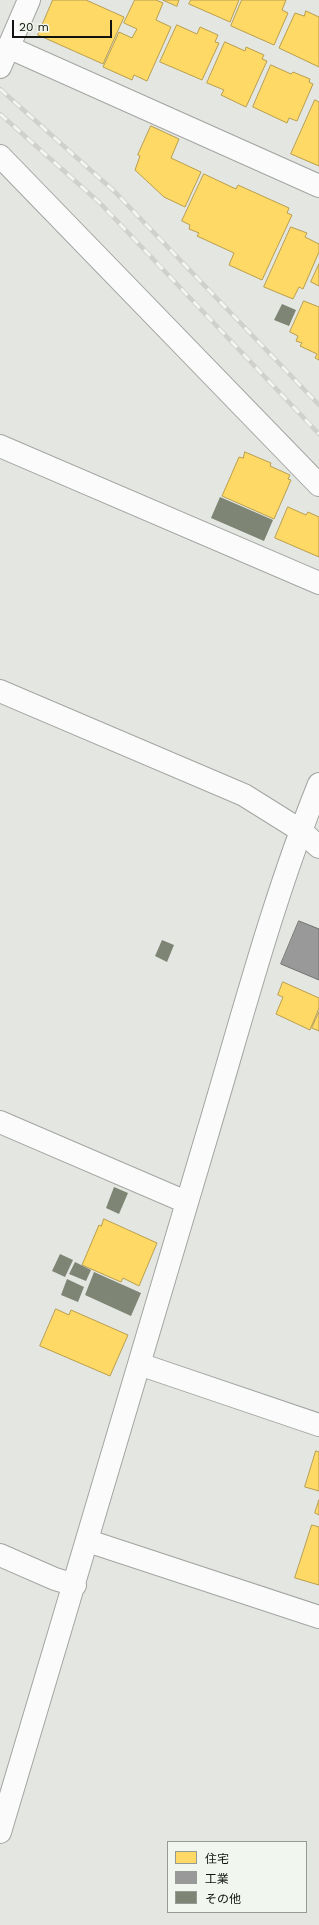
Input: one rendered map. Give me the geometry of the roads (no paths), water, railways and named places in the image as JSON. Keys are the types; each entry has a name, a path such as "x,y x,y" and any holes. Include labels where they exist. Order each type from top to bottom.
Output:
{"street":[{"path":"29,0 4,57 319,186"},
{"path":"0,156 319,485"},
{"path":"0,446 319,583"},
{"path":"0,691 244,796 300,830 319,847"},
{"path":"0,1832 88,1542 186,1202 300,830 319,784"},
{"path":"0,1122 186,1202"},
{"path":"139,1364 319,1425"},
{"path":"88,1542 319,1617"},
{"path":"0,1555 55,1579 75,1585"}],"railway":[{"path":"0,89 114,191 319,405"},
{"path":"0,114 100,203 319,434"}]}
